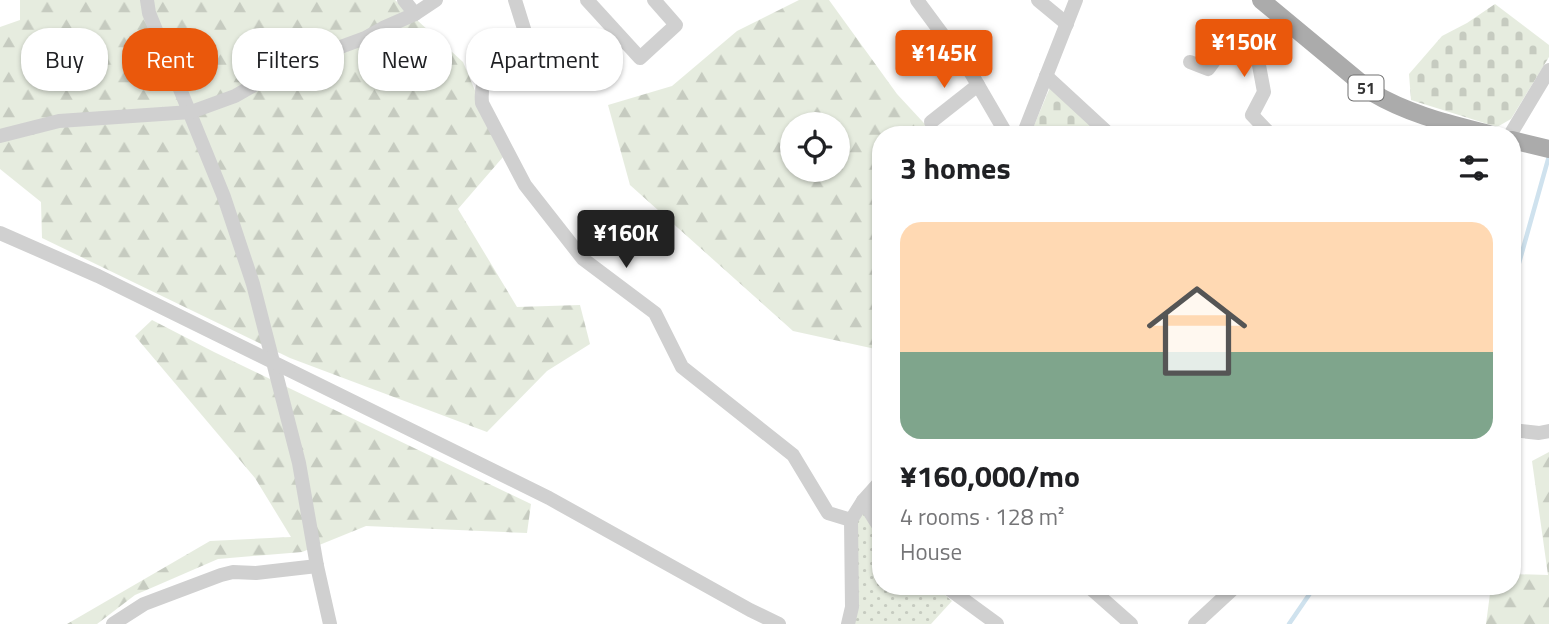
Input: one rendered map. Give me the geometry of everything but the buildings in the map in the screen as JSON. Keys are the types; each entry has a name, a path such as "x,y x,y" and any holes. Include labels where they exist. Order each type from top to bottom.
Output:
{"main road":[{"name":"51","path":"1261,0 1373,93 1393,105 1421,116 1459,126"},
{"path":"1521,140 1546,148"}],"street":[{"path":"147,0 149,13 225,197 253,284 299,463 330,624"},
{"path":"404,0 415,14"},
{"path":"0,136 59,121 191,112 235,96 286,67 365,38 415,14 436,0"},
{"path":"515,0 525,32 522,48 493,67 485,77 481,92 482,103 525,185 583,259 655,313 682,367 793,455 828,513 851,520"},
{"path":"587,0 640,58 676,25 654,0"},
{"path":"917,0 971,73 1002,126"},
{"path":"1038,0 1067,24"},
{"path":"1027,126 1076,0"},
{"path":"1262,126 1252,115 1264,92 1258,60 1287,22"},
{"path":"1190,62 1208,69 1228,42 1258,60"},
{"path":"1517,126 1549,70"},
{"path":"1046,76 1100,126"},
{"path":"931,122 978,85"},
{"path":"0,233 98,276 549,498 779,624"},
{"path":"1521,431 1549,431"},
{"path":"848,624 852,607 851,520 872,491"},
{"path":"863,501 872,515"},
{"path":"113,624 144,604 221,575 317,566"},
{"path":"958,595 997,624"},
{"path":"1098,595 1131,624"},
{"path":"1195,624 1226,595"}],"green space":[{"path":"20,0 395,0 426,28 358,28 358,91 452,91 452,52 463,62 466,69 466,91 475,91 503,157 458,209 517,307 580,305 590,344 547,371 487,432 290,358 42,238 41,202 0,169 0,27 20,20"},
{"path":"799,0 829,0 897,94 927,126 872,126 872,348 793,331 630,185 608,105 672,86 737,31"},
{"path":"1495,4 1549,45 1549,57 1511,119 1499,126 1411,100 1409,74 1442,36"},
{"path":"1051,85 1095,126 1034,126"},
{"path":"152,320 531,504 527,533 366,526 302,552 218,559 135,595 97,624 67,624 210,541 291,537 255,478 135,336"},
{"path":"1549,452 1549,624 1486,624 1490,595 1521,595 1521,574 1548,575 1532,461"},
{"path":"863,512 872,526 872,595 945,595 952,601 931,624 852,624 857,523"}],"waterway":[{"path":"1521,256 1549,156"},
{"path":"1289,624 1309,595"}]}
